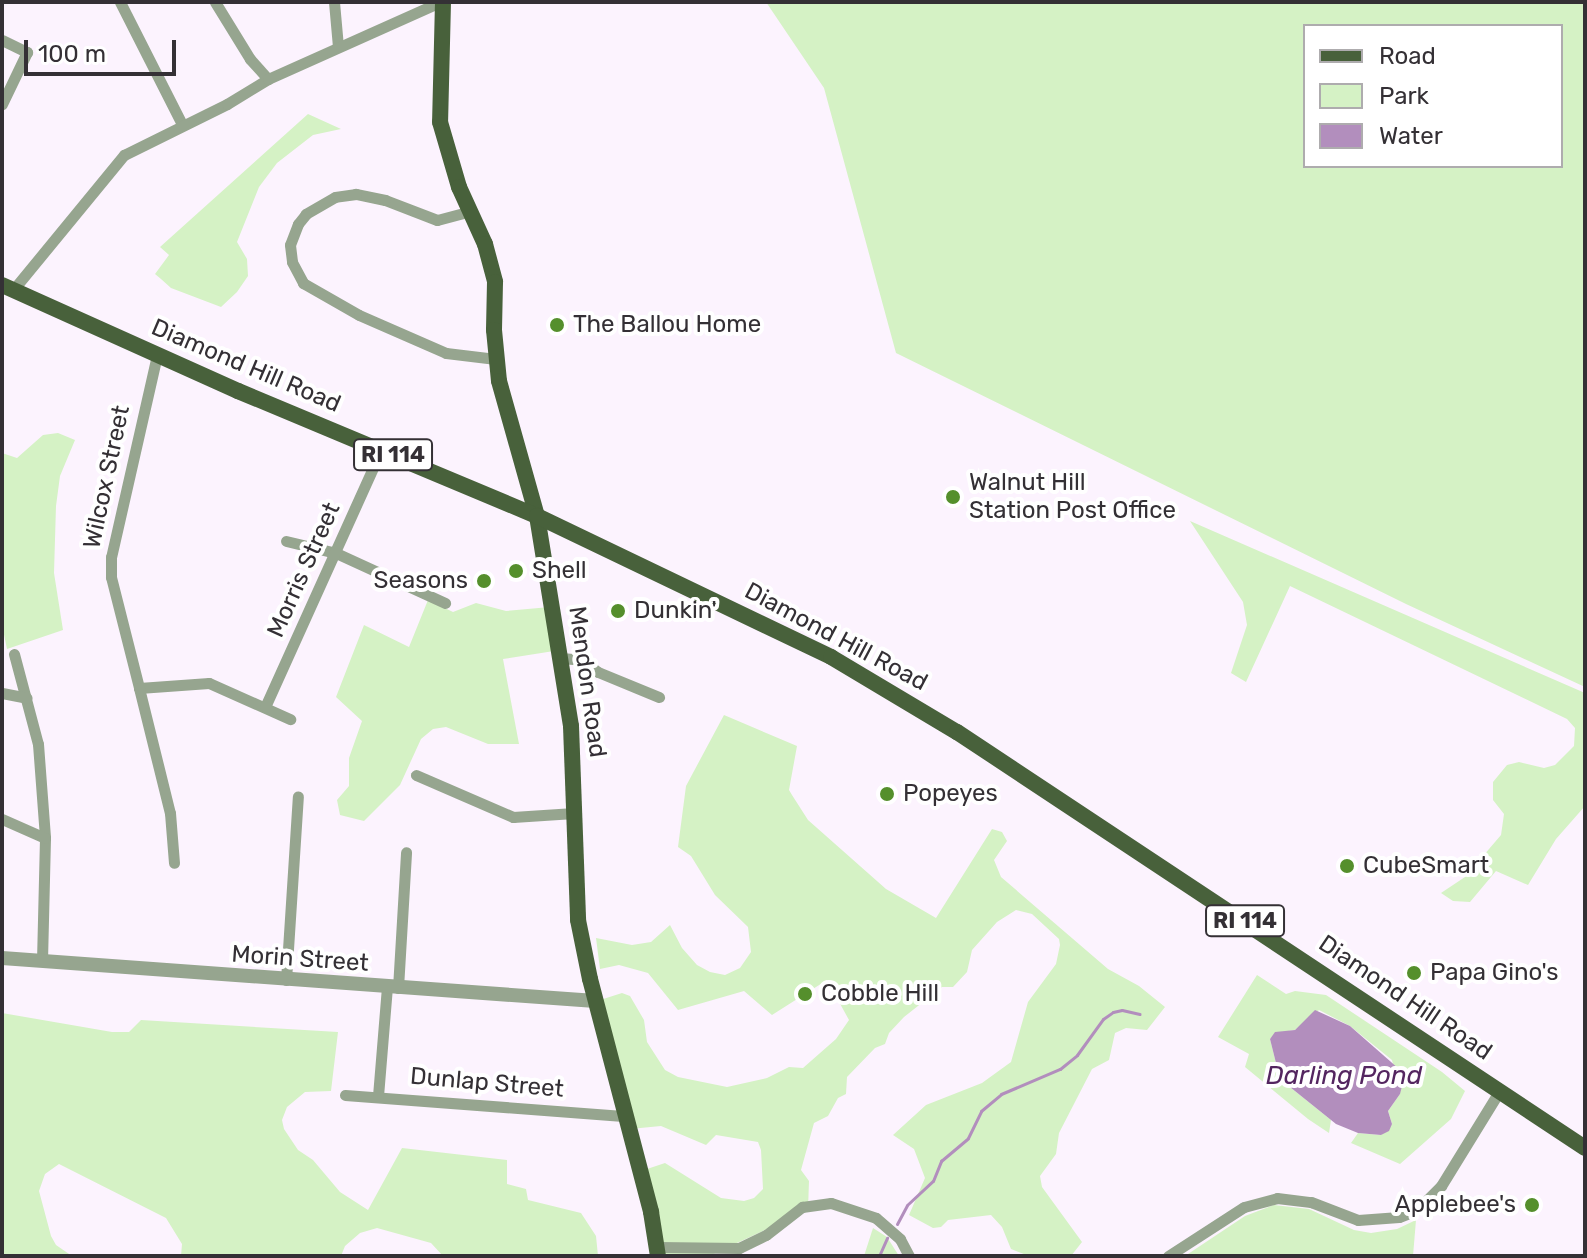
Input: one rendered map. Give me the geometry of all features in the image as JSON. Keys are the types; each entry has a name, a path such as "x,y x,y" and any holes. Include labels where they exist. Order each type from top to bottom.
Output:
{"main road":[{"name":"Mendon Road","path":"442,2 440,122 459,187 485,244 495,282 496,359 521,469 537,516 575,764 576,901 595,1001 658,1252"},
{"name":"Diamond Hill Road","path":"7,287 157,355 537,516 801,642 899,697 1585,1148"}],"street":[{"path":"120,2 182,124"},
{"path":"215,2 250,59 268,79"},
{"path":"334,2 338,47"},
{"path":"7,287 124,155 227,104 268,79 442,2"},
{"path":"2,40 27,52 2,104"},
{"path":"471,211 437,220 370,197 356,194 335,197 306,214 298,224 290,245 292,262 303,283 359,315 446,353 496,359"},
{"name":"Wilcox Street","path":"157,355 111,557 111,577 170,813 174,863"},
{"name":"Morris Street","path":"265,707 381,450"},
{"path":"286,541 336,553 445,603"},
{"path":"14,654 38,744 45,838 42,960"},
{"path":"561,658 582,660 598,672 659,697"},
{"path":"139,688 209,683 290,719"},
{"path":"2,693 27,698"},
{"path":"416,775 513,817 574,813"},
{"path":"286,980 298,796"},
{"path":"2,819 45,838"},
{"path":"378,1096 406,852"},
{"name":"Morin Street","path":"2,958 595,1001"},
{"path":"1168,1256 1244,1207 1277,1198 1311,1202 1358,1220 1399,1217 1417,1210 1448,1176 1500,1090"},
{"name":"Dunlap Street","path":"345,1095 626,1116"},
{"path":"658,1252 748,1244 802,1207 831,1203 876,1218 900,1239 909,1256"},
{"path":"706,1256 717,1249"}],"green space":[{"path":"766,2 1585,2 1585,687 1406,604 896,353 824,88"},
{"path":"308,114 341,129 313,135 277,163 259,187 237,242 247,259 248,276 237,292 221,307 171,288 155,274 169,255 160,247"},
{"path":"58,433 75,440 60,476 56,506 54,573 63,630 7,649 2,625 2,453 17,458 43,435"},
{"path":"1190,521 1585,693 1585,806 1556,839 1528,885 1496,871 1470,902 1453,901 1441,893 1465,877 1501,835 1504,814 1493,800 1493,782 1507,765 1519,762 1544,768 1555,765 1574,746 1575,728 1567,719 1290,586 1246,682 1231,673 1247,625 1243,602"},
{"path":"428,600 453,612 476,603 506,611 550,607 554,651 503,659 519,744 488,744 446,727 433,729 421,739 400,785 364,821 340,815 337,800 349,786 349,758 362,721 336,697 364,625 409,647"},
{"path":"724,715 797,746 789,790 808,820 886,889 936,918 992,829 1002,832 1007,841 994,860 1001,877 1108,969 1139,986 1165,1007 1147,1030 1126,1028 1115,1033 1109,1060 1092,1069 1059,1133 1056,1154 1040,1176 1042,1187 1082,1242 1071,1256 1029,1256 1011,1249 1002,1227 991,1215 948,1220 941,1227 933,1228 909,1215 925,1178 914,1149 893,1135 926,1105 982,1083 1011,1062 1028,1002 1056,964 1060,945 1059,939 1032,914 1016,910 997,922 972,950 967,972 953,987 942,987 904,1017 889,1033 885,1044 875,1048 847,1077 846,1094 838,1098 828,1116 814,1123 801,1170 809,1181 808,1210 709,1256 656,1256 641,1171 665,1163 721,1198 744,1201 754,1198 763,1189 761,1150 758,1142 716,1135 706,1145 661,1126 630,1129 597,1001 622,993 630,996 644,1020 647,1042 665,1070 678,1077 727,1087 767,1078 789,1067 803,1068 836,1039 849,1020 827,980 772,1015 744,991 678,1010 648,973 619,965 600,969 596,938 632,945 651,942 670,925 682,948 697,965 710,972 725,975 740,968 751,952 748,927 715,895 691,856 678,847 686,786"},
{"path":"1257,975 1286,994 1295,991 1326,995 1442,1072 1465,1091 1451,1119 1400,1164 1351,1143 1358,1133 1381,1135 1392,1124 1388,1111 1400,1094 1392,1060 1350,1026 1319,1010 1295,1030 1275,1033 1270,1039 1280,1079 1331,1120 1329,1133 1308,1119 1245,1067 1249,1054 1218,1037"},
{"path":"2,1013 112,1032 129,1032 141,1020 338,1032 331,1091 305,1092 287,1107 282,1120 284,1129 298,1150 313,1160 340,1192 368,1210 402,1148 507,1160 507,1184 526,1189 528,1200 581,1213 596,1236 598,1256 443,1256 431,1243 377,1228 360,1233 345,1246 341,1256 181,1256 182,1244 166,1218 59,1164 45,1174 39,1191 51,1236 56,1245 72,1256 2,1254"},
{"path":"1274,1205 1309,1209 1354,1230 1371,1233 1397,1229 1416,1220 1413,1256 1185,1256 1245,1216"},
{"path":"873,1228 887,1237 899,1256 864,1256"}],"water":[{"name":"Darling Pond","path":"1315,1010 1350,1026 1399,1069 1403,1082 1400,1094 1388,1111 1392,1124 1389,1131 1381,1135 1358,1133 1336,1124 1280,1079 1270,1039 1275,1032 1295,1030"}],"waterway":[{"path":"897,1224 907,1205 933,1181 941,1161 968,1138 981,1111 1001,1094 1060,1069 1077,1055 1103,1019 1113,1012 1122,1010 1140,1014"},
{"path":"879,1256 887,1238"}],"place":[{"name":"The Ballou Home","path":"557,325"},
{"name":"Walnut Hill Station Post Office","path":"953,497"},
{"name":"Shell","path":"516,571"},
{"name":"Seasons","path":"484,581"},
{"name":"Dunkin'","path":"618,611"},
{"name":"Popeyes","path":"887,794"},
{"name":"CubeSmart","path":"1347,866"},
{"name":"Papa Gino's","path":"1414,973"},
{"name":"Cobble Hill","path":"805,994"},
{"name":"Applebee's","path":"1532,1205"}]}
